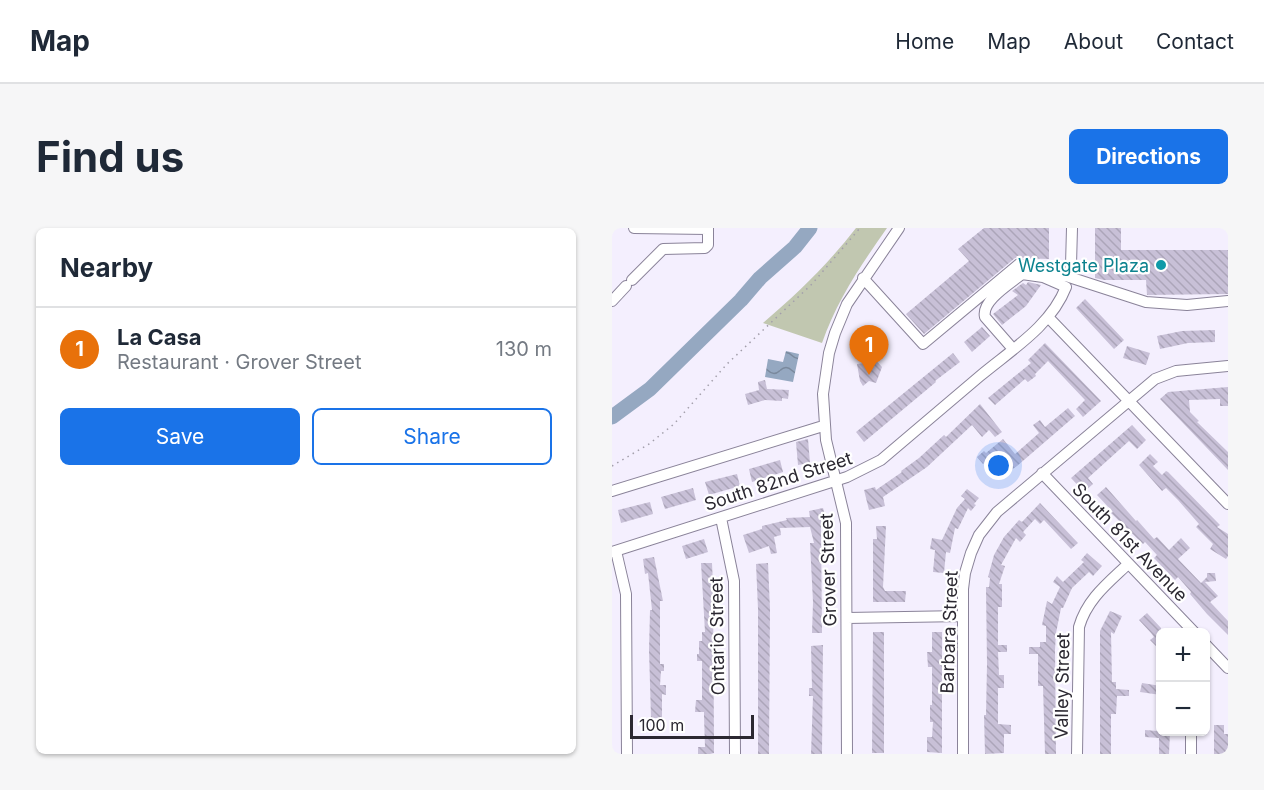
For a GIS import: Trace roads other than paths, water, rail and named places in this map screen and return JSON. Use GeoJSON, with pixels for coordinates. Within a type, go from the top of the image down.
{"type":"FeatureCollection","features":[{"type":"Feature","properties":{"kind":"street"},"geometry":{"type":"LineString","coordinates":[[612,302],[663,249],[705,248],[708,245],[708,229],[634,228]]}},
{"type":"Feature","properties":{"kind":"street","name":"Grover Street"},"geometry":{"type":"LineString","coordinates":[[847,754],[846,523],[824,426],[823,394],[829,353],[847,304],[899,228]]}},
{"type":"Feature","properties":{"kind":"street","name":"South 82nd Street"},"geometry":{"type":"LineString","coordinates":[[614,552],[836,481],[861,472],[881,460],[1013,348],[1055,309],[1067,282],[1071,265],[1072,228]]}},
{"type":"Feature","properties":{"kind":"street"},"geometry":{"type":"LineString","coordinates":[[863,279],[923,344],[1019,264],[1067,282]]}},
{"type":"Feature","properties":{"kind":"street"},"geometry":{"type":"LineString","coordinates":[[1013,348],[984,313],[986,304],[1022,274],[1067,282],[1146,302],[1188,305],[1228,301]]}},
{"type":"Feature","properties":{"kind":"street"},"geometry":{"type":"LineString","coordinates":[[1048,317],[1228,504]]}},
{"type":"Feature","properties":{"kind":"street","name":"Barbara Street"},"geometry":{"type":"LineString","coordinates":[[963,754],[965,573],[979,535],[997,512],[1163,374],[1228,366]]}},
{"type":"Feature","properties":{"kind":"street"},"geometry":{"type":"LineString","coordinates":[[612,491],[824,426]]}},
{"type":"Feature","properties":{"kind":"street","name":"South 81st Avenue"},"geometry":{"type":"LineString","coordinates":[[1042,473],[1189,628]]}},
{"type":"Feature","properties":{"kind":"street","name":"Ontario Street"},"geometry":{"type":"LineString","coordinates":[[721,518],[734,581],[735,754]]}},
{"type":"Feature","properties":{"kind":"street"},"geometry":{"type":"LineString","coordinates":[[614,552],[626,594],[627,754]]}},
{"type":"Feature","properties":{"kind":"street","name":"Valley Street"},"geometry":{"type":"LineString","coordinates":[[1077,754],[1079,627],[1082,616],[1094,597],[1128,564]]}},
{"type":"Feature","properties":{"kind":"street"},"geometry":{"type":"LineString","coordinates":[[847,618],[963,616]]}},
{"type":"Feature","properties":{"kind":"street"},"geometry":{"type":"LineString","coordinates":[[1210,650],[1228,668]]}},
{"type":"Feature","properties":{"kind":"street"},"geometry":{"type":"LineString","coordinates":[[1210,658],[1214,654]]}},
{"type":"Feature","properties":{"kind":"street"},"geometry":{"type":"LineString","coordinates":[[1191,736],[1191,754]]}},
{"type":"Feature","properties":{"kind":"water"},"geometry":{"type":"Polygon","coordinates":[[[786,351],[799,354],[793,382],[765,377],[768,359],[783,362],[786,351]]]}},
{"type":"Feature","properties":{"kind":"waterway"},"geometry":{"type":"LineString","coordinates":[[612,417],[650,389],[741,300],[760,278],[795,247],[810,228]]}},
{"type":"Feature","properties":{"kind":"place","name":"Westgate Plaza"},"geometry":{"type":"Point","coordinates":[1161,265]}},
{"type":"Feature","properties":{"kind":"place","name":"La Casa"},"geometry":{"type":"Point","coordinates":[869,375]}}]}
